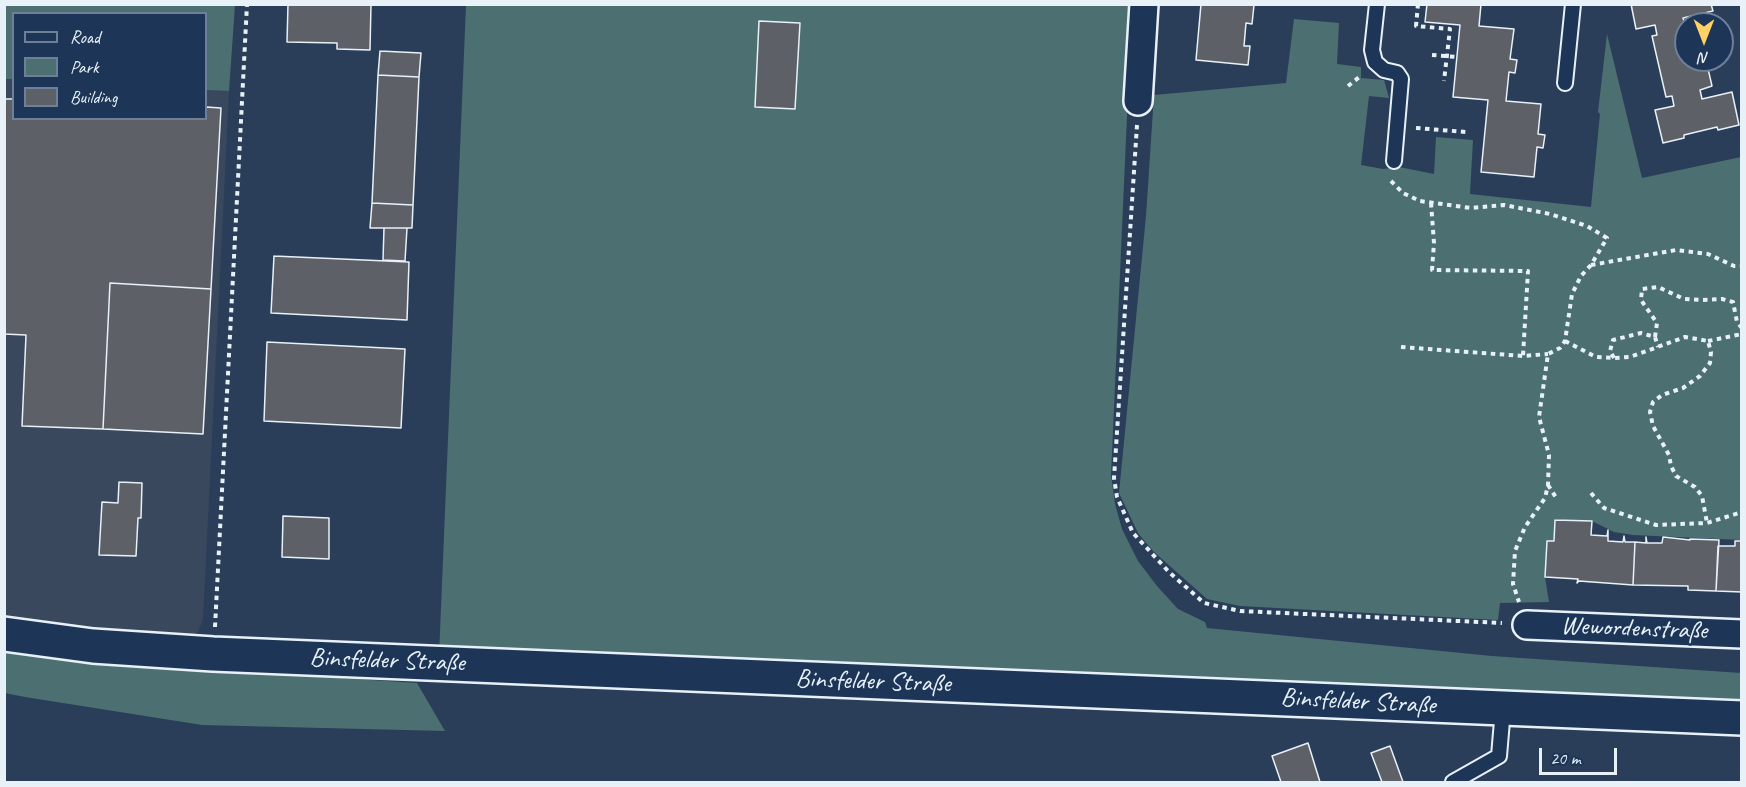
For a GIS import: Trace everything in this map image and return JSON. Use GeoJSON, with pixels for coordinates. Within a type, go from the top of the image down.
{"type":"FeatureCollection","features":[{"type":"Feature","properties":{"kind":"street"},"geometry":{"type":"LineString","coordinates":[[1138,101],[1144,4]]}},
{"type":"Feature","properties":{"kind":"street","name":"Wewordenstraße"},"geometry":{"type":"LineString","coordinates":[[1527,625],[1742,634]]}},
{"type":"Feature","properties":{"kind":"street","name":"Binsfelder Straße"},"geometry":{"type":"LineString","coordinates":[[4,634],[93,646],[213,654],[1742,718]]}},
{"type":"Feature","properties":{"kind":"lane"},"geometry":{"type":"LineString","coordinates":[[1377,4],[1372,50],[1376,62],[1384,70],[1397,73],[1401,79],[1394,161]]}},
{"type":"Feature","properties":{"kind":"lane"},"geometry":{"type":"LineString","coordinates":[[1565,83],[1573,4]]}},
{"type":"Feature","properties":{"kind":"lane"},"geometry":{"type":"LineString","coordinates":[[1453,783],[1499,756],[1503,709]]}},
{"type":"Feature","properties":{"kind":"path"},"geometry":{"type":"LineString","coordinates":[[213,654],[248,4]]}},
{"type":"Feature","properties":{"kind":"path"},"geometry":{"type":"LineString","coordinates":[[1418,4],[1416,26],[1450,29],[1444,81]]}},
{"type":"Feature","properties":{"kind":"path"},"geometry":{"type":"LineString","coordinates":[[1432,55],[1457,57]]}},
{"type":"Feature","properties":{"kind":"path"},"geometry":{"type":"LineString","coordinates":[[1138,101],[1114,478],[1117,497],[1133,532],[1169,572],[1204,603],[1240,611],[1527,625],[1513,584],[1515,551],[1525,527],[1545,498],[1548,485],[1548,455],[1539,417],[1548,354]]}},
{"type":"Feature","properties":{"kind":"path"},"geometry":{"type":"LineString","coordinates":[[1398,126],[1466,132]]}},
{"type":"Feature","properties":{"kind":"path"},"geometry":{"type":"LineString","coordinates":[[1394,161],[1389,167],[1390,180],[1403,193],[1420,201],[1471,208],[1504,205],[1550,214],[1587,226],[1608,238],[1581,276],[1572,294],[1565,341],[1560,348],[1548,354],[1523,356],[1401,347]]}},
{"type":"Feature","properties":{"kind":"path"},"geometry":{"type":"LineString","coordinates":[[1431,202],[1434,243],[1432,270],[1528,271],[1523,356]]}},
{"type":"Feature","properties":{"kind":"path"},"geometry":{"type":"LineString","coordinates":[[1591,265],[1676,250],[1707,254],[1734,266],[1742,267]]}},
{"type":"Feature","properties":{"kind":"path"},"geometry":{"type":"LineString","coordinates":[[1658,347],[1655,337],[1657,323],[1641,300],[1642,289],[1658,287],[1684,299],[1722,299],[1733,302],[1737,322],[1742,328]]}},
{"type":"Feature","properties":{"kind":"path"},"geometry":{"type":"LineString","coordinates":[[1614,358],[1610,351],[1613,340],[1641,333],[1655,337]]}},
{"type":"Feature","properties":{"kind":"path"},"geometry":{"type":"LineString","coordinates":[[1565,341],[1596,357],[1614,358],[1630,357],[1685,337],[1707,341],[1742,334]]}},
{"type":"Feature","properties":{"kind":"path"},"geometry":{"type":"LineString","coordinates":[[1707,341],[1711,352],[1710,363],[1700,376],[1683,388],[1662,395],[1653,402],[1650,412],[1653,426],[1669,455],[1676,476],[1695,487],[1702,496],[1707,523]]}},
{"type":"Feature","properties":{"kind":"path"},"geometry":{"type":"LineString","coordinates":[[1548,485],[1557,499]]}},
{"type":"Feature","properties":{"kind":"path"},"geometry":{"type":"LineString","coordinates":[[1591,493],[1604,508],[1656,525],[1707,523],[1742,512]]}},
{"type":"Feature","properties":{"kind":"shaded area"},"geometry":{"type":"Polygon","coordinates":[[[4,79],[12,79],[12,120],[207,120],[207,90],[229,91],[203,619],[198,632],[188,638],[5,618],[4,79]]]}},
{"type":"Feature","properties":{"kind":"green space"},"geometry":{"type":"Polygon","coordinates":[[[1132,4],[1111,475],[1115,504],[1122,529],[1138,561],[1157,586],[1178,609],[1205,622],[1207,628],[1492,656],[1741,673],[1742,699],[1666,700],[1504,690],[439,656],[466,5],[1132,4]]]}},
{"type":"Feature","properties":{"kind":"green space"},"geometry":{"type":"Polygon","coordinates":[[[4,5],[235,5],[229,91],[207,90],[207,12],[12,12],[12,79],[5,79],[4,5]]]}},
{"type":"Feature","properties":{"kind":"green space"},"geometry":{"type":"Polygon","coordinates":[[[1294,19],[1339,23],[1337,64],[1361,67],[1361,78],[1384,80],[1389,98],[1369,96],[1361,165],[1383,169],[1399,167],[1434,174],[1436,137],[1473,140],[1470,194],[1591,207],[1607,34],[1642,178],[1741,157],[1741,540],[1633,535],[1614,532],[1592,521],[1555,520],[1554,541],[1547,541],[1545,577],[1549,602],[1500,603],[1498,620],[1240,606],[1207,599],[1153,551],[1138,533],[1119,493],[1146,216],[1154,95],[1286,83],[1294,19]]]}},
{"type":"Feature","properties":{"kind":"green space"},"geometry":{"type":"Polygon","coordinates":[[[5,647],[109,663],[417,683],[445,731],[202,725],[25,697],[5,693],[5,647]]]}},
{"type":"Feature","properties":{"kind":"building"},"geometry":{"type":"Polygon","coordinates":[[[288,4],[371,4],[370,50],[337,49],[337,43],[287,42],[288,4]]]}},
{"type":"Feature","properties":{"kind":"building"},"geometry":{"type":"Polygon","coordinates":[[[1201,4],[1254,5],[1252,24],[1246,23],[1244,46],[1250,46],[1248,65],[1196,60],[1201,4]]]}},
{"type":"Feature","properties":{"kind":"building"},"geometry":{"type":"Polygon","coordinates":[[[1427,4],[1481,4],[1479,26],[1514,29],[1510,59],[1517,60],[1515,73],[1509,72],[1506,101],[1541,104],[1538,134],[1545,135],[1543,148],[1537,147],[1534,177],[1481,172],[1488,100],[1453,97],[1460,25],[1425,22],[1427,4]]]}},
{"type":"Feature","properties":{"kind":"building"},"geometry":{"type":"Polygon","coordinates":[[[1631,4],[1711,4],[1713,11],[1709,12],[1674,12],[1674,72],[1709,72],[1712,86],[1700,90],[1702,99],[1732,92],[1739,125],[1718,130],[1717,127],[1663,143],[1655,110],[1674,106],[1672,96],[1666,97],[1652,36],[1657,35],[1655,25],[1636,29],[1631,4]]]}},
{"type":"Feature","properties":{"kind":"building"},"geometry":{"type":"Polygon","coordinates":[[[759,21],[800,23],[795,109],[755,107],[759,21]]]}},
{"type":"Feature","properties":{"kind":"building"},"geometry":{"type":"Polygon","coordinates":[[[380,51],[421,53],[419,77],[378,75],[380,51]]]}},
{"type":"Feature","properties":{"kind":"building"},"geometry":{"type":"Polygon","coordinates":[[[378,75],[419,77],[413,205],[372,203],[378,75]]]}},
{"type":"Feature","properties":{"kind":"building"},"geometry":{"type":"Polygon","coordinates":[[[4,99],[12,99],[12,120],[207,120],[207,107],[221,108],[211,289],[110,283],[103,429],[22,426],[26,335],[4,334],[4,99]]]}},
{"type":"Feature","properties":{"kind":"building"},"geometry":{"type":"Polygon","coordinates":[[[372,203],[413,205],[412,228],[370,228],[372,203]]]}},
{"type":"Feature","properties":{"kind":"building"},"geometry":{"type":"Polygon","coordinates":[[[384,228],[407,228],[405,261],[383,260],[384,228]]]}},
{"type":"Feature","properties":{"kind":"building"},"geometry":{"type":"Polygon","coordinates":[[[274,256],[409,262],[407,320],[271,313],[274,256]]]}},
{"type":"Feature","properties":{"kind":"building"},"geometry":{"type":"Polygon","coordinates":[[[110,283],[211,289],[203,434],[103,429],[110,283]]]}},
{"type":"Feature","properties":{"kind":"building"},"geometry":{"type":"Polygon","coordinates":[[[267,342],[405,349],[401,428],[264,421],[267,342]]]}},
{"type":"Feature","properties":{"kind":"building"},"geometry":{"type":"Polygon","coordinates":[[[119,482],[142,483],[141,518],[138,518],[136,556],[99,555],[102,502],[118,503],[119,482]]]}},
{"type":"Feature","properties":{"kind":"building"},"geometry":{"type":"Polygon","coordinates":[[[283,516],[329,518],[329,559],[282,557],[283,516]]]}},
{"type":"Feature","properties":{"kind":"building"},"geometry":{"type":"Polygon","coordinates":[[[1555,520],[1592,521],[1591,535],[1607,536],[1608,530],[1608,541],[1623,542],[1624,536],[1625,542],[1635,542],[1633,585],[1579,581],[1577,583],[1578,579],[1545,577],[1547,541],[1554,541],[1555,520]]]}},
{"type":"Feature","properties":{"kind":"building"},"geometry":{"type":"Polygon","coordinates":[[[1646,537],[1647,543],[1662,543],[1663,537],[1719,540],[1716,591],[1688,590],[1688,586],[1633,585],[1635,542],[1646,543],[1646,537]]]}},
{"type":"Feature","properties":{"kind":"building"},"geometry":{"type":"Polygon","coordinates":[[[1735,541],[1742,541],[1742,592],[1716,591],[1718,546],[1735,546],[1735,541]]]}},
{"type":"Feature","properties":{"kind":"building"},"geometry":{"type":"Polygon","coordinates":[[[1308,743],[1320,782],[1281,782],[1272,756],[1308,743]]]}},
{"type":"Feature","properties":{"kind":"building"},"geometry":{"type":"Polygon","coordinates":[[[1390,746],[1403,782],[1382,782],[1371,753],[1390,746]]]}}]}
